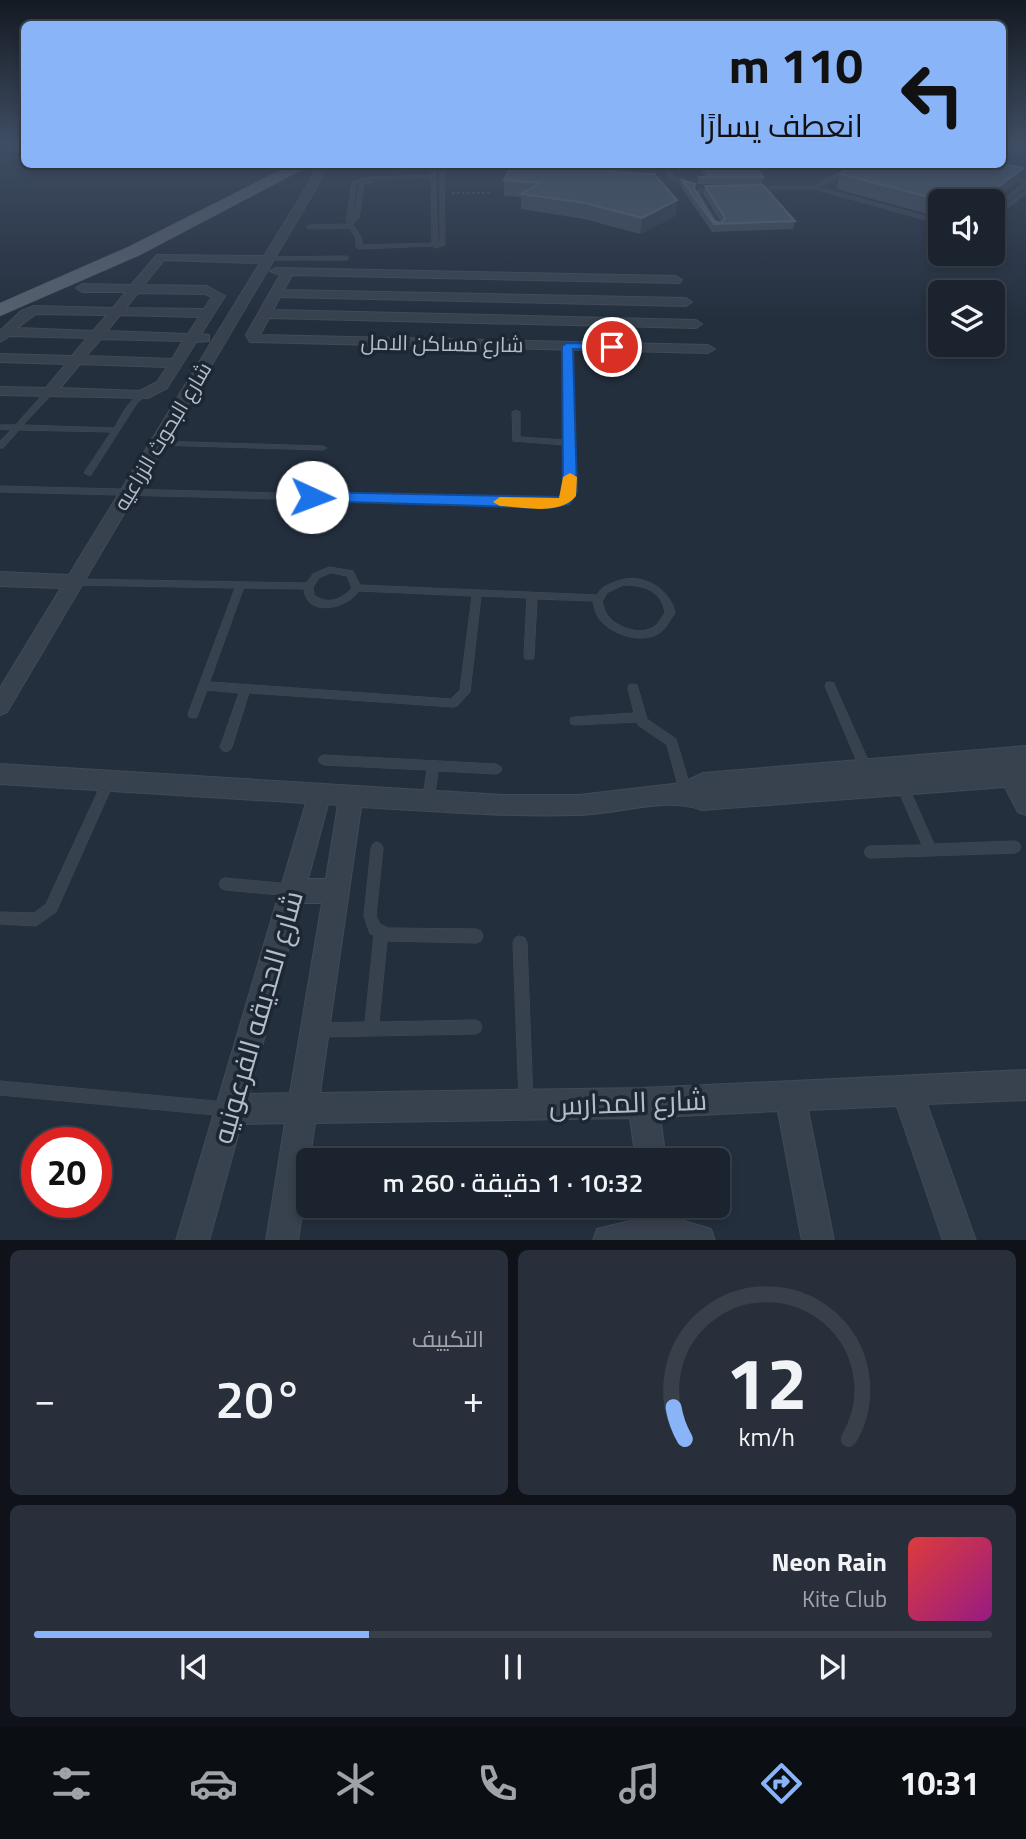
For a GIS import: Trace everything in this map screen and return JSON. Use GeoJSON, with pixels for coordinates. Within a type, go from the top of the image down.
{"type":"FeatureCollection","features":[{"type":"Feature","properties":{"kind":"main road"},"geometry":{"type":"LineString","coordinates":[[0,302],[215,203]]}},
{"type":"Feature","properties":{"kind":"main road"},"geometry":{"type":"LineString","coordinates":[[0,310],[134,251],[218,203]]}},
{"type":"Feature","properties":{"kind":"street","name":"شارع البحوث الزراعيه"},"geometry":{"type":"LineString","coordinates":[[0,706],[302,203]]}},
{"type":"Feature","properties":{"kind":"street"},"geometry":{"type":"LineString","coordinates":[[50,392],[158,259],[166,255],[265,263],[288,271],[676,280]]}},
{"type":"Feature","properties":{"kind":"street","name":"شارع مساكن الامل"},"geometry":{"type":"LineString","coordinates":[[288,271],[253,335],[255,338],[708,349]]}},
{"type":"Feature","properties":{"kind":"street"},"geometry":{"type":"LineString","coordinates":[[347,341],[371,273]]}},
{"type":"Feature","properties":{"kind":"street"},"geometry":{"type":"LineString","coordinates":[[446,343],[459,275]]}},
{"type":"Feature","properties":{"kind":"street"},"geometry":{"type":"LineString","coordinates":[[542,277],[542,345]]}},
{"type":"Feature","properties":{"kind":"street"},"geometry":{"type":"LineString","coordinates":[[626,279],[635,348]]}},
{"type":"Feature","properties":{"kind":"street"},"geometry":{"type":"LineString","coordinates":[[0,391],[143,396],[159,389],[219,299],[213,291],[82,288]]}},
{"type":"Feature","properties":{"kind":"street"},"geometry":{"type":"LineString","coordinates":[[276,293],[686,302]]}},
{"type":"Feature","properties":{"kind":"street"},"geometry":{"type":"LineString","coordinates":[[3,335],[25,314],[34,310],[209,313]]}},
{"type":"Feature","properties":{"kind":"street"},"geometry":{"type":"LineString","coordinates":[[264,314],[696,324]]}},
{"type":"Feature","properties":{"kind":"street"},"geometry":{"type":"LineString","coordinates":[[3,335],[220,338]]}},
{"type":"Feature","properties":{"kind":"street"},"geometry":{"type":"LineString","coordinates":[[0,358],[176,363]]}},
{"type":"Feature","properties":{"kind":"street"},"geometry":{"type":"LineString","coordinates":[[0,579],[75,582]]}},
{"type":"Feature","properties":{"kind":"street"},"geometry":{"type":"LineString","coordinates":[[0,774],[428,802],[579,804],[686,793],[703,783],[1026,756]]}},
{"type":"Feature","properties":{"kind":"street"},"geometry":{"type":"LineString","coordinates":[[686,793],[702,800],[1019,777],[1026,805]]}},
{"type":"Feature","properties":{"kind":"street","name":"شارع الحديقه الفرعونيه"},"geometry":{"type":"LineString","coordinates":[[192,1240],[320,793]]}},
{"type":"Feature","properties":{"kind":"street","name":"شارع الحديقه الفرعونيه"},"geometry":{"type":"LineString","coordinates":[[282,1240],[351,795]]}},
{"type":"Feature","properties":{"kind":"street"},"geometry":{"type":"LineString","coordinates":[[293,891],[335,891]]}},
{"type":"Feature","properties":{"kind":"street","name":"شارع المدارس"},"geometry":{"type":"LineString","coordinates":[[230,1109],[643,1103],[1025,1088]]}},
{"type":"Feature","properties":{"kind":"street"},"geometry":{"type":"LineString","coordinates":[[907,1091],[960,1240]]}},
{"type":"Feature","properties":{"kind":"street"},"geometry":{"type":"LineString","coordinates":[[790,1096],[818,1240]]}},
{"type":"Feature","properties":{"kind":"street"},"geometry":{"type":"LineString","coordinates":[[643,1103],[649,1148]]}},
{"type":"Feature","properties":{"kind":"street"},"geometry":{"type":"LineString","coordinates":[[616,1240],[677,1231]]}},
{"type":"Feature","properties":{"kind":"lane"},"geometry":{"type":"LineString","coordinates":[[309,227],[351,224],[356,218],[358,203]]}},
{"type":"Feature","properties":{"kind":"lane"},"geometry":{"type":"LineString","coordinates":[[434,203],[435,246]]}},
{"type":"Feature","properties":{"kind":"lane"},"geometry":{"type":"LineString","coordinates":[[351,224],[361,248],[435,246],[444,243],[443,203]]}},
{"type":"Feature","properties":{"kind":"lane"},"geometry":{"type":"LineString","coordinates":[[703,203],[718,226]]}},
{"type":"Feature","properties":{"kind":"lane"},"geometry":{"type":"LineString","coordinates":[[864,203],[928,219]]}},
{"type":"Feature","properties":{"kind":"lane"},"geometry":{"type":"LineString","coordinates":[[265,263],[346,258]]}},
{"type":"Feature","properties":{"kind":"lane"},"geometry":{"type":"LineString","coordinates":[[0,489],[557,503],[569,496],[567,346]]}},
{"type":"Feature","properties":{"kind":"lane"},"geometry":{"type":"LineString","coordinates":[[0,446],[50,392]]}},
{"type":"Feature","properties":{"kind":"lane"},"geometry":{"type":"LineString","coordinates":[[88,474],[134,402],[143,396]]}},
{"type":"Feature","properties":{"kind":"lane"},"geometry":{"type":"LineString","coordinates":[[516,412],[516,439],[569,443]]}},
{"type":"Feature","properties":{"kind":"lane"},"geometry":{"type":"LineString","coordinates":[[0,427],[116,430]]}},
{"type":"Feature","properties":{"kind":"lane"},"geometry":{"type":"LineString","coordinates":[[157,443],[323,448]]}},
{"type":"Feature","properties":{"kind":"lane"},"geometry":{"type":"LineString","coordinates":[[75,582],[308,586],[322,572],[337,569],[355,577],[357,588],[349,598],[326,605],[313,601],[308,586]]}},
{"type":"Feature","properties":{"kind":"lane"},"geometry":{"type":"LineString","coordinates":[[357,588],[599,598],[615,584],[641,583],[663,594],[670,613],[657,629],[631,634],[606,623],[598,610],[599,598]]}},
{"type":"Feature","properties":{"kind":"lane"},"geometry":{"type":"LineString","coordinates":[[193,714],[241,584]]}},
{"type":"Feature","properties":{"kind":"lane"},"geometry":{"type":"LineString","coordinates":[[203,686],[453,703],[465,692],[477,593]]}},
{"type":"Feature","properties":{"kind":"lane"},"geometry":{"type":"LineString","coordinates":[[529,656],[532,595]]}},
{"type":"Feature","properties":{"kind":"lane"},"geometry":{"type":"LineString","coordinates":[[830,686],[866,770]]}},
{"type":"Feature","properties":{"kind":"lane"},"geometry":{"type":"LineString","coordinates":[[633,688],[645,726],[665,734],[672,742],[686,793]]}},
{"type":"Feature","properties":{"kind":"lane"},"geometry":{"type":"LineString","coordinates":[[226,747],[245,689]]}},
{"type":"Feature","properties":{"kind":"lane"},"geometry":{"type":"LineString","coordinates":[[575,721],[640,717]]}},
{"type":"Feature","properties":{"kind":"lane"},"geometry":{"type":"LineString","coordinates":[[324,760],[496,769]]}},
{"type":"Feature","properties":{"kind":"lane"},"geometry":{"type":"LineString","coordinates":[[428,802],[433,766]]}},
{"type":"Feature","properties":{"kind":"lane"},"geometry":{"type":"LineString","coordinates":[[0,918],[36,919],[51,908],[108,782]]}},
{"type":"Feature","properties":{"kind":"lane"},"geometry":{"type":"LineString","coordinates":[[902,785],[930,850]]}},
{"type":"Feature","properties":{"kind":"lane"},"geometry":{"type":"LineString","coordinates":[[870,852],[1015,847]]}},
{"type":"Feature","properties":{"kind":"lane"},"geometry":{"type":"LineString","coordinates":[[377,848],[370,916],[375,929],[381,933],[476,936]]}},
{"type":"Feature","properties":{"kind":"lane"},"geometry":{"type":"LineString","coordinates":[[225,884],[293,891]]}},
{"type":"Feature","properties":{"kind":"lane"},"geometry":{"type":"LineString","coordinates":[[372,1029],[381,933]]}},
{"type":"Feature","properties":{"kind":"lane"},"geometry":{"type":"LineString","coordinates":[[520,943],[526,1105]]}},
{"type":"Feature","properties":{"kind":"lane"},"geometry":{"type":"LineString","coordinates":[[314,1031],[474,1027]]}},
{"type":"Feature","properties":{"kind":"lane"},"geometry":{"type":"LineString","coordinates":[[0,1088],[230,1109]]}},
{"type":"Feature","properties":{"kind":"building"},"geometry":{"type":"Polygon","coordinates":[[[584,203],[671,203],[642,218],[584,203]]]}},
{"type":"Feature","properties":{"kind":"building"},"geometry":{"type":"Polygon","coordinates":[[[699,203],[703,203],[714,221],[721,223],[725,218],[716,203],[779,203],[795,221],[714,224],[699,203]]]}},
{"type":"Feature","properties":{"kind":"slow traffic"},"geometry":{"type":"LineString","coordinates":[[500,502],[564,501],[569,496],[570,477]]}},
{"type":"Feature","properties":{"kind":"route"},"geometry":{"type":"LineString","coordinates":[[312,497],[548,503],[564,501],[570,491],[567,346],[612,347]]}}]}
